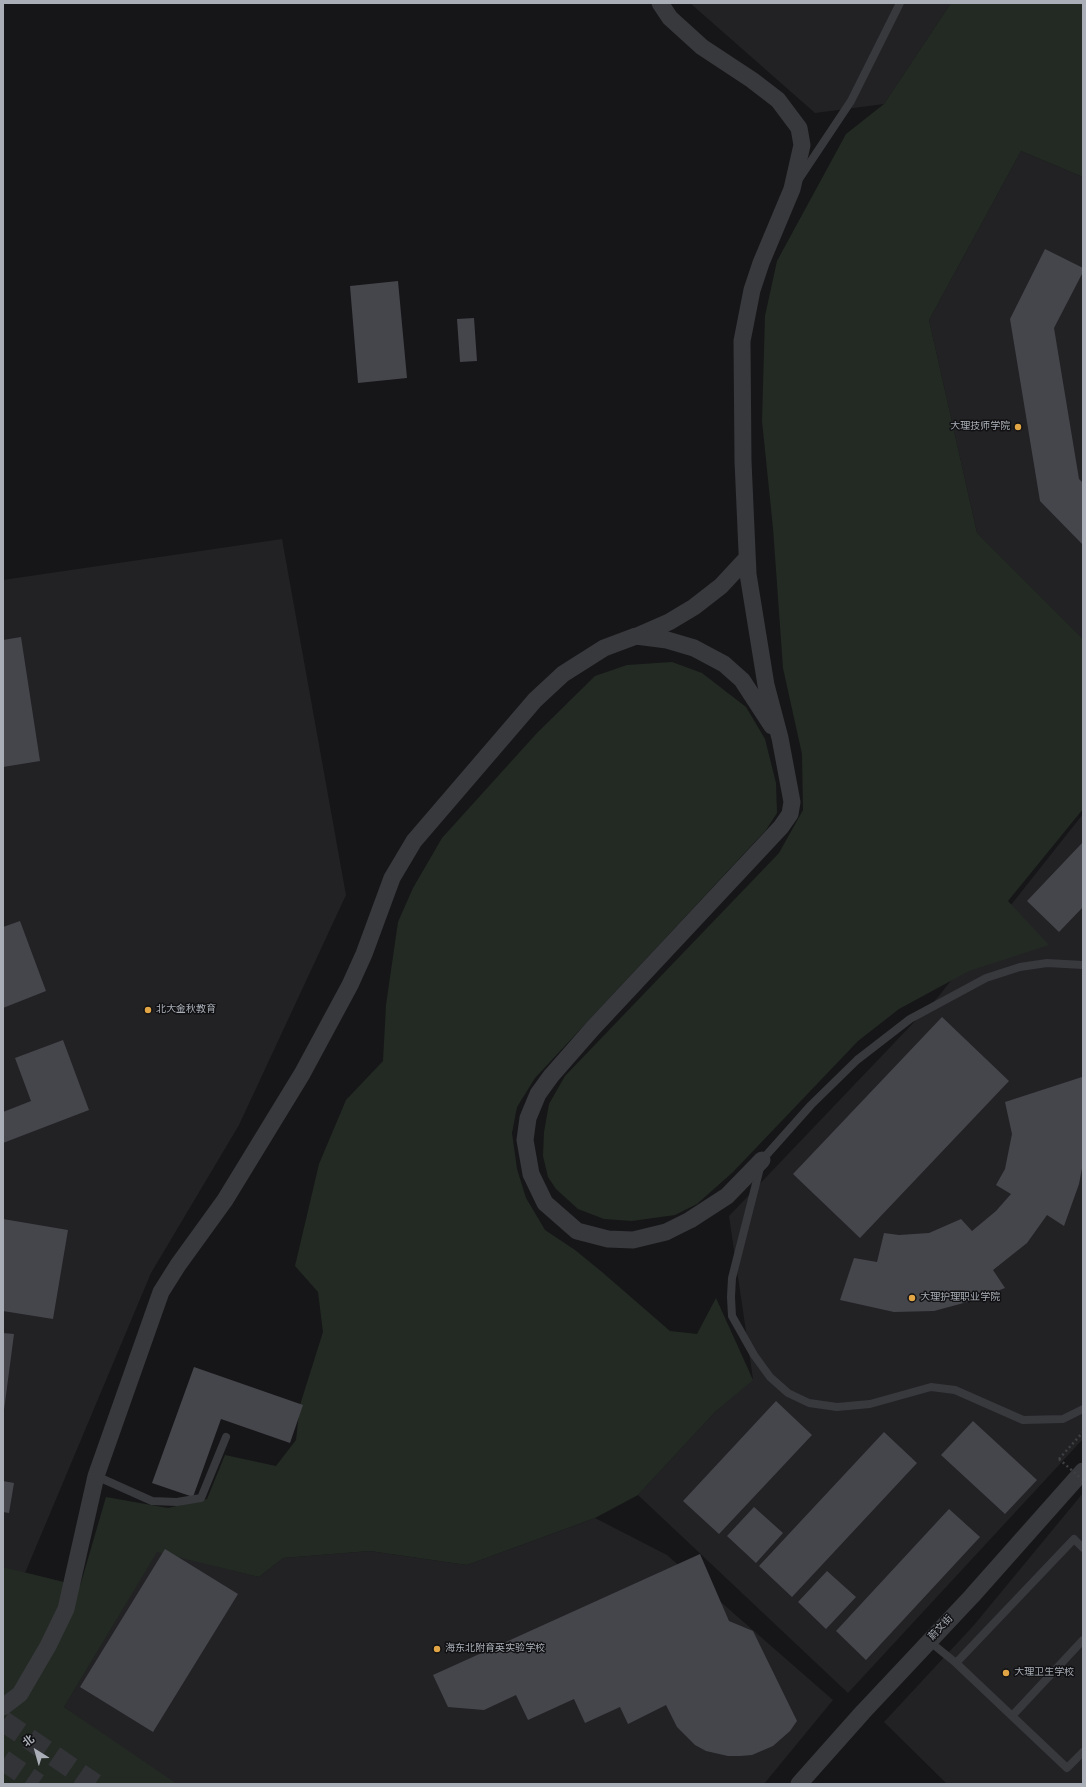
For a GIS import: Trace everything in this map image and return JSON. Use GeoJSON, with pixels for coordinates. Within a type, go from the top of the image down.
{"type":"FeatureCollection","features":[{"type":"Feature","properties":{"kind":"street"},"geometry":{"type":"LineString","coordinates":[[660,3],[670,18],[702,47],[752,80],[778,100],[799,128],[802,145],[792,189],[761,263],[752,290],[742,341],[743,461],[748,574],[765,678],[791,791],[790,814],[781,827],[593,1028],[551,1076],[538,1094],[528,1118],[525,1140],[531,1174],[545,1203],[577,1231],[608,1239],[633,1240],[666,1232],[690,1220],[727,1196],[762,1160]]}},
{"type":"Feature","properties":{"kind":"street"},"geometry":{"type":"LineString","coordinates":[[3,1707],[20,1694],[48,1646],[66,1609],[96,1476],[161,1292],[178,1265],[225,1200],[302,1074],[350,985],[364,954],[392,878],[414,841],[530,706],[563,674],[604,648],[669,622],[694,607],[721,586],[747,558]]}},
{"type":"Feature","properties":{"kind":"street"},"geometry":{"type":"LineString","coordinates":[[636,636],[667,640],[687,646],[724,664],[742,680],[780,738]]}},
{"type":"Feature","properties":{"kind":"street","name":"蔚文街"},"geometry":{"type":"LineString","coordinates":[[799,1784],[1083,1471]]}},
{"type":"Feature","properties":{"kind":"lane"},"geometry":{"type":"LineString","coordinates":[[792,189],[851,101],[900,3]]}},
{"type":"Feature","properties":{"kind":"lane"},"geometry":{"type":"LineString","coordinates":[[1083,965],[1047,963],[1020,967],[986,978],[910,1019],[856,1060],[811,1105],[762,1160],[732,1278],[731,1297],[732,1316],[754,1355],[770,1376],[788,1393],[809,1403],[837,1407],[870,1404],[931,1387],[955,1390],[1023,1420],[1063,1419],[1083,1409]]}},
{"type":"Feature","properties":{"kind":"lane"},"geometry":{"type":"LineString","coordinates":[[96,1476],[152,1501],[177,1502],[201,1498],[226,1437]]}},
{"type":"Feature","properties":{"kind":"lane"},"geometry":{"type":"LineString","coordinates":[[956,1663],[1074,1539],[1083,1548]]}},
{"type":"Feature","properties":{"kind":"lane"},"geometry":{"type":"LineString","coordinates":[[1012,1716],[1083,1640]]}},
{"type":"Feature","properties":{"kind":"lane"},"geometry":{"type":"LineString","coordinates":[[929,1641],[956,1663],[1067,1768],[1083,1752]]}},
{"type":"Feature","properties":{"kind":"path"},"geometry":{"type":"LineString","coordinates":[[1083,1432],[1059,1459],[1083,1480]]}},
{"type":"Feature","properties":{"kind":"shaded area"},"geometry":{"type":"Polygon","coordinates":[[[690,3],[951,3],[884,104],[815,113],[690,3]]]}},
{"type":"Feature","properties":{"kind":"shaded area"},"geometry":{"type":"Polygon","coordinates":[[[951,3],[1083,3],[1083,177],[1021,151],[929,320],[977,533],[1083,639],[1083,809],[1008,901],[1049,945],[969,971],[899,1009],[858,1041],[733,1172],[697,1204],[675,1215],[632,1221],[604,1219],[578,1209],[556,1189],[548,1177],[543,1156],[544,1132],[549,1104],[565,1076],[779,853],[803,810],[802,754],[783,668],[773,528],[762,421],[765,316],[777,261],[846,134],[884,104],[951,3]]]}},
{"type":"Feature","properties":{"kind":"shaded area","name":"大理技师学院"},"geometry":{"type":"Polygon","coordinates":[[[1021,151],[1083,177],[1083,639],[977,533],[929,320],[1021,151]]]}},
{"type":"Feature","properties":{"kind":"shaded area","name":"北大金秋教育"},"geometry":{"type":"Polygon","coordinates":[[[282,539],[346,895],[239,1125],[151,1273],[25,1573],[3,1567],[3,580],[282,539]]]}},
{"type":"Feature","properties":{"kind":"shaded area"},"geometry":{"type":"Polygon","coordinates":[[[672,662],[702,673],[746,707],[765,739],[776,783],[777,813],[766,830],[535,1078],[517,1107],[512,1133],[517,1169],[526,1198],[545,1230],[575,1250],[670,1331],[697,1334],[716,1298],[753,1380],[715,1412],[638,1495],[595,1518],[467,1565],[370,1551],[283,1558],[259,1577],[157,1552],[64,1707],[177,1784],[3,1784],[3,1567],[80,1586],[106,1497],[168,1508],[207,1499],[225,1455],[276,1466],[296,1440],[300,1405],[323,1332],[318,1292],[295,1266],[319,1164],[346,1100],[383,1061],[386,1005],[398,922],[413,888],[442,838],[537,733],[595,676],[627,665],[672,662]]]}},
{"type":"Feature","properties":{"kind":"shaded area","name":"大理护理职业学院"},"geometry":{"type":"Polygon","coordinates":[[[1083,814],[1083,1439],[848,1693],[638,1495],[715,1412],[753,1379],[729,1216],[938,997],[1083,814]]]}},
{"type":"Feature","properties":{"kind":"shaded area","name":"大理卫生学校"},"geometry":{"type":"Polygon","coordinates":[[[1083,1493],[1083,1784],[947,1784],[884,1722],[974,1625],[1083,1493]]]}},
{"type":"Feature","properties":{"kind":"shaded area","name":"海东北附育英实验学校"},"geometry":{"type":"Polygon","coordinates":[[[595,1518],[667,1555],[833,1700],[764,1784],[173,1784],[64,1707],[157,1551],[259,1577],[283,1558],[370,1551],[467,1565],[595,1518]]]}},
{"type":"Feature","properties":{"kind":"building"},"geometry":{"type":"Polygon","coordinates":[[[1045,249],[1083,268],[1083,272],[1054,328],[1079,479],[1083,483],[1083,545],[1040,501],[1010,319],[1045,249]]]}},
{"type":"Feature","properties":{"kind":"building"},"geometry":{"type":"Polygon","coordinates":[[[398,281],[407,378],[358,383],[350,286],[398,281]]]}},
{"type":"Feature","properties":{"kind":"building"},"geometry":{"type":"Polygon","coordinates":[[[474,318],[477,361],[460,362],[457,319],[474,318]]]}},
{"type":"Feature","properties":{"kind":"building"},"geometry":{"type":"Polygon","coordinates":[[[21,637],[40,761],[3,767],[3,640],[21,637]]]}},
{"type":"Feature","properties":{"kind":"building"},"geometry":{"type":"Polygon","coordinates":[[[1083,842],[1083,907],[1059,932],[1027,901],[1083,842]]]}},
{"type":"Feature","properties":{"kind":"building"},"geometry":{"type":"Polygon","coordinates":[[[20,921],[46,991],[3,1008],[3,927],[20,921]]]}},
{"type":"Feature","properties":{"kind":"building"},"geometry":{"type":"Polygon","coordinates":[[[942,1017],[1009,1081],[860,1238],[793,1174],[942,1017]]]}},
{"type":"Feature","properties":{"kind":"building"},"geometry":{"type":"Polygon","coordinates":[[[63,1040],[89,1110],[3,1143],[3,1112],[31,1101],[15,1058],[63,1040]]]}},
{"type":"Feature","properties":{"kind":"building"},"geometry":{"type":"Polygon","coordinates":[[[1082,1077],[1083,1163],[1079,1184],[1064,1226],[1047,1215],[1027,1243],[993,1270],[1005,1288],[971,1301],[934,1311],[894,1312],[840,1300],[854,1258],[877,1262],[884,1233],[899,1235],[929,1233],[961,1219],[972,1231],[996,1211],[1011,1194],[996,1185],[1005,1169],[1012,1134],[1005,1102],[1082,1077]]]}},
{"type":"Feature","properties":{"kind":"building"},"geometry":{"type":"Polygon","coordinates":[[[3,1219],[68,1230],[53,1319],[3,1311],[3,1219]]]}},
{"type":"Feature","properties":{"kind":"building"},"geometry":{"type":"Polygon","coordinates":[[[3,1333],[14,1334],[4,1410],[3,1410],[3,1333]]]}},
{"type":"Feature","properties":{"kind":"building"},"geometry":{"type":"Polygon","coordinates":[[[194,1367],[303,1405],[290,1443],[221,1419],[193,1497],[152,1483],[194,1367]]]}},
{"type":"Feature","properties":{"kind":"building"},"geometry":{"type":"Polygon","coordinates":[[[776,1401],[812,1435],[719,1534],[683,1501],[776,1401]]]}},
{"type":"Feature","properties":{"kind":"building"},"geometry":{"type":"Polygon","coordinates":[[[973,1421],[1037,1480],[1005,1514],[941,1455],[973,1421]]]}},
{"type":"Feature","properties":{"kind":"building"},"geometry":{"type":"Polygon","coordinates":[[[884,1432],[917,1463],[792,1597],[759,1566],[884,1432]]]}},
{"type":"Feature","properties":{"kind":"building"},"geometry":{"type":"Polygon","coordinates":[[[3,1481],[14,1483],[9,1513],[3,1512],[3,1481]]]}},
{"type":"Feature","properties":{"kind":"building"},"geometry":{"type":"Polygon","coordinates":[[[754,1507],[783,1533],[756,1563],[727,1536],[754,1507]]]}},
{"type":"Feature","properties":{"kind":"building"},"geometry":{"type":"Polygon","coordinates":[[[949,1509],[980,1537],[866,1660],[836,1631],[949,1509]]]}},
{"type":"Feature","properties":{"kind":"building"},"geometry":{"type":"Polygon","coordinates":[[[165,1549],[238,1594],[153,1732],[80,1687],[165,1549]]]}},
{"type":"Feature","properties":{"kind":"building"},"geometry":{"type":"Polygon","coordinates":[[[700,1554],[729,1621],[753,1631],[797,1721],[790,1731],[773,1746],[752,1755],[740,1756],[728,1756],[706,1751],[695,1745],[677,1727],[666,1705],[628,1724],[620,1707],[585,1723],[574,1699],[528,1720],[516,1695],[484,1710],[448,1707],[433,1675],[700,1554]]]}},
{"type":"Feature","properties":{"kind":"building"},"geometry":{"type":"Polygon","coordinates":[[[827,1571],[856,1597],[826,1629],[798,1602],[827,1571]]]}},
{"type":"Feature","properties":{"kind":"tunnel"},"geometry":{"type":"LineString","coordinates":[[3,1721],[95,1784]]}},
{"type":"Feature","properties":{"kind":"tunnel"},"geometry":{"type":"LineString","coordinates":[[3,1760],[38,1784]]}},
{"type":"Feature","properties":{"kind":"place","name":"大理技师学院"},"geometry":{"type":"Point","coordinates":[1018,427]}},
{"type":"Feature","properties":{"kind":"place","name":"北大金秋教育"},"geometry":{"type":"Point","coordinates":[148,1010]}},
{"type":"Feature","properties":{"kind":"place","name":"大理护理职业学院"},"geometry":{"type":"Point","coordinates":[912,1298]}},
{"type":"Feature","properties":{"kind":"place","name":"海东北附育英实验学校"},"geometry":{"type":"Point","coordinates":[437,1649]}},
{"type":"Feature","properties":{"kind":"place","name":"大理卫生学校"},"geometry":{"type":"Point","coordinates":[1006,1673]}}]}
